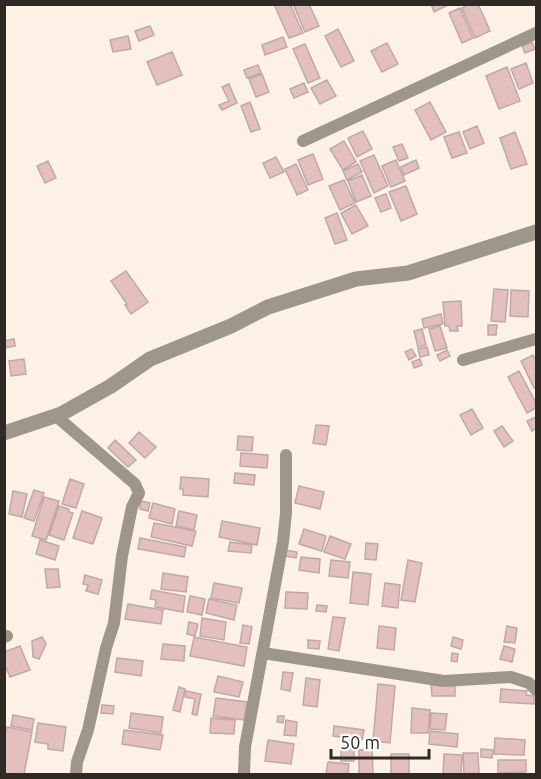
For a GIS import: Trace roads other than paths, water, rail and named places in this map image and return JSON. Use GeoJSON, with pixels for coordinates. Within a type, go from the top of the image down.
{"type":"FeatureCollection","features":[{"type":"Feature","properties":{"kind":"street"},"geometry":{"type":"LineString","coordinates":[[303,141],[537,33]]}},
{"type":"Feature","properties":{"kind":"street"},"geometry":{"type":"LineString","coordinates":[[4,433],[56,416],[111,386],[150,359],[231,326],[268,307],[356,279],[408,273],[537,232]]}},
{"type":"Feature","properties":{"kind":"street"},"geometry":{"type":"LineString","coordinates":[[463,360],[537,339]]}},
{"type":"Feature","properties":{"kind":"street"},"geometry":{"type":"LineString","coordinates":[[56,416],[135,484],[139,493],[132,507],[122,556],[114,623],[94,695],[88,730],[77,762],[76,774]]}},
{"type":"Feature","properties":{"kind":"street"},"geometry":{"type":"LineString","coordinates":[[244,774],[244,747],[283,542],[286,513],[286,455]]}},
{"type":"Feature","properties":{"kind":"street"},"geometry":{"type":"LineString","coordinates":[[263,653],[444,681],[511,677],[530,683],[537,690]]}}]}
